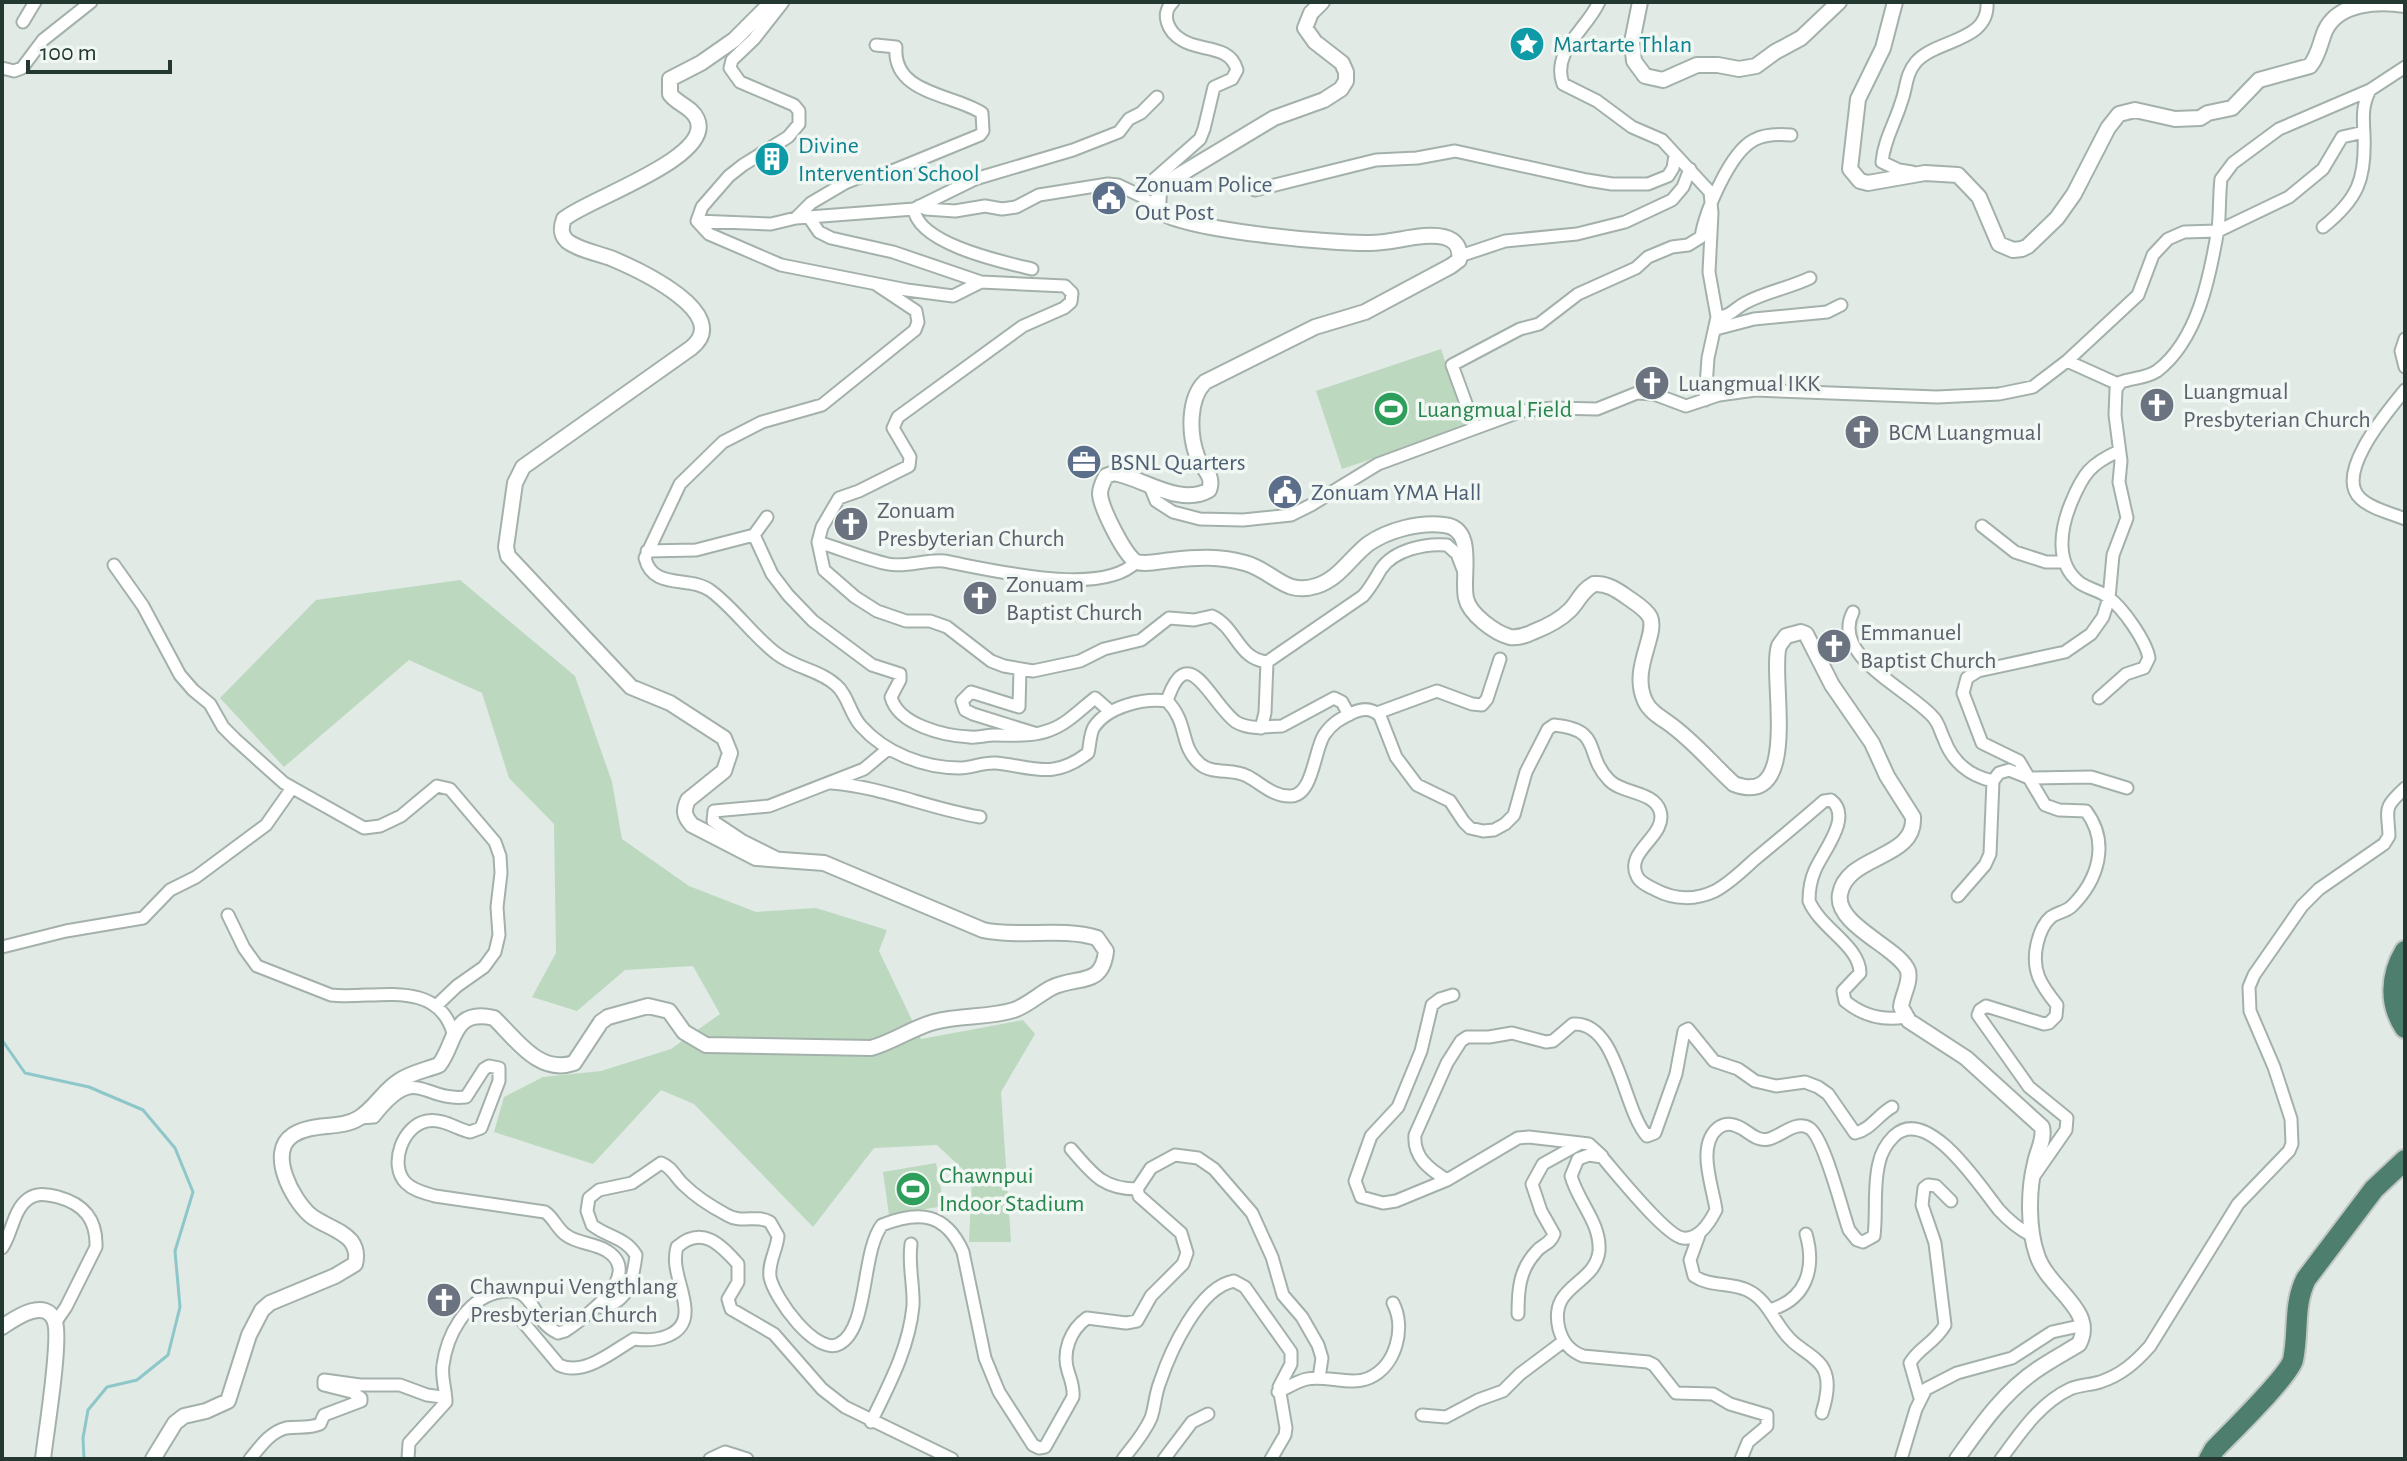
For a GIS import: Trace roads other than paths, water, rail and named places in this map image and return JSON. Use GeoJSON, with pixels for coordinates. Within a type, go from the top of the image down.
{"type":"FeatureCollection","features":[{"type":"Feature","properties":{"kind":"highway"},"geometry":{"type":"LineString","coordinates":[[2405,951],[2395,976],[2392,999],[2405,1028]]}},
{"type":"Feature","properties":{"kind":"highway"},"geometry":{"type":"LineString","coordinates":[[2209,1459],[2289,1369],[2294,1351],[2300,1291],[2306,1279],[2374,1189],[2405,1160]]}},
{"type":"Feature","properties":{"kind":"street"},"geometry":{"type":"LineString","coordinates":[[23,22],[35,2]]}},
{"type":"Feature","properties":{"kind":"street"},"geometry":{"type":"LineString","coordinates":[[2,68],[14,71],[22,68],[43,40],[91,2]]}},
{"type":"Feature","properties":{"kind":"street"},"geometry":{"type":"LineString","coordinates":[[153,1459],[175,1423],[184,1416],[218,1406],[231,1396],[249,1335],[262,1310],[270,1303],[335,1276],[355,1264],[357,1256],[350,1239],[311,1216],[292,1192],[281,1150],[294,1134],[359,1118],[398,1081],[439,1065],[453,1033],[468,1020],[494,1018],[526,1052],[537,1059],[569,1065],[580,1057],[601,1022],[608,1017],[648,1006],[669,1011],[684,1032],[706,1045],[871,1048],[937,1021],[1016,1009],[1051,989],[1094,977],[1105,963],[1106,951],[1097,938],[1061,933],[983,930],[824,863],[750,856],[692,825],[684,813],[688,800],[724,771],[730,753],[724,738],[670,703],[624,681],[514,564],[506,547],[515,483],[523,467],[691,348],[703,333],[702,319],[677,294],[621,262],[578,247],[565,239],[561,232],[564,219],[583,206],[633,185],[689,146],[699,130],[699,122],[670,94],[670,79],[701,63],[734,40],[772,2]]}},
{"type":"Feature","properties":{"kind":"street"},"geometry":{"type":"LineString","coordinates":[[697,221],[702,207],[729,176],[788,137],[799,124],[799,111],[794,105],[740,82],[730,68],[732,60],[754,39],[783,2]]}},
{"type":"Feature","properties":{"kind":"street"},"geometry":{"type":"LineString","coordinates":[[1173,2],[1168,7],[1166,20],[1175,35],[1189,44],[1213,48],[1227,56],[1236,65],[1236,74],[1214,87],[1200,139],[1141,191],[1164,215],[1333,243],[1404,241],[1422,235],[1435,235],[1456,243],[1460,256]]}},
{"type":"Feature","properties":{"kind":"street"},"geometry":{"type":"LineString","coordinates":[[1149,200],[1176,177],[1274,118],[1324,100],[1341,89],[1346,81],[1342,63],[1315,42],[1305,28],[1311,13],[1322,2]]}},
{"type":"Feature","properties":{"kind":"street"},"geometry":{"type":"LineString","coordinates":[[1599,2],[1591,19],[1564,52],[1559,64],[1563,84],[1597,101],[1632,127],[1662,140],[1704,183],[1712,202],[1709,272],[1717,323],[1708,358],[1705,400]]}},
{"type":"Feature","properties":{"kind":"street"},"geometry":{"type":"LineString","coordinates":[[1640,2],[1632,42],[1634,61],[1645,76],[1663,80],[1697,65],[1739,69],[1756,66],[1801,38],[1839,2]]}},
{"type":"Feature","properties":{"kind":"street"},"geometry":{"type":"LineString","coordinates":[[1895,2],[1883,48],[1858,99],[1850,169],[1860,181],[1868,183],[1925,173]]}},
{"type":"Feature","properties":{"kind":"street"},"geometry":{"type":"LineString","coordinates":[[1987,2],[1984,17],[1972,33],[1925,53],[1907,77],[1903,99],[1884,146],[1882,162],[1899,170],[1958,175],[1979,197],[1999,244],[2013,250],[2022,249],[2057,218],[2119,114],[2135,110],[2193,120],[2232,108],[2259,80],[2310,66],[2327,26],[2338,16],[2372,3],[2405,5]]}},
{"type":"Feature","properties":{"kind":"street"},"geometry":{"type":"LineString","coordinates":[[802,217],[811,203],[837,187],[860,177],[892,171],[980,135],[983,131],[982,113],[917,86],[901,72],[895,59],[896,47],[876,45]]}},
{"type":"Feature","properties":{"kind":"street"},"geometry":{"type":"LineString","coordinates":[[2067,361],[2118,384],[2157,371],[2180,346],[2199,312],[2218,231],[2221,179],[2233,163],[2279,129],[2370,90],[2405,67]]}},
{"type":"Feature","properties":{"kind":"street"},"geometry":{"type":"LineString","coordinates":[[2323,227],[2349,205],[2357,189],[2362,172],[2363,113],[2370,90]]}},
{"type":"Feature","properties":{"kind":"street"},"geometry":{"type":"LineString","coordinates":[[916,208],[975,179],[1073,150],[1119,132],[1129,119],[1141,113],[1157,97]]}},
{"type":"Feature","properties":{"kind":"street"},"geometry":{"type":"LineString","coordinates":[[1150,486],[1156,501],[1163,507],[1200,519],[1243,520],[1291,515],[1378,464],[1522,411],[1597,409],[1637,393],[1654,394],[1686,406],[1719,395],[1755,390],[1937,397],[2010,393],[2033,387],[2067,361],[2138,295],[2153,255],[2168,239],[2184,232],[2218,231],[2289,197],[2323,169],[2342,137],[2364,132]]}},
{"type":"Feature","properties":{"kind":"street"},"geometry":{"type":"LineString","coordinates":[[1475,428],[1452,365],[1520,329],[1539,324],[1578,294],[1636,268],[1648,257],[1672,247],[1688,245],[1701,237],[1712,202],[1729,169],[1749,143],[1763,136],[1791,135]]}},
{"type":"Feature","properties":{"kind":"street"},"geometry":{"type":"LineString","coordinates":[[1255,190],[1376,160],[1417,158],[1455,151],[1587,180],[1648,184],[1668,176],[1675,155]]}},
{"type":"Feature","properties":{"kind":"street"},"geometry":{"type":"LineString","coordinates":[[1136,562],[1124,549],[1102,502],[1102,484],[1106,476],[1114,473],[1150,486],[1197,494],[1209,490],[1212,483],[1196,454],[1192,432],[1195,398],[1205,382],[1315,327],[1365,312],[1451,266],[1460,256],[1505,241],[1577,234],[1625,222],[1672,200],[1683,187],[1690,169]]}},
{"type":"Feature","properties":{"kind":"street"},"geometry":{"type":"LineString","coordinates":[[697,221],[771,224],[802,217],[916,208],[955,211],[985,206],[1002,209],[1016,207],[1039,195],[1108,184],[1118,185],[1149,200]]}},
{"type":"Feature","properties":{"kind":"street"},"geometry":{"type":"LineString","coordinates":[[916,208],[918,222],[955,247],[1032,269]]}},
{"type":"Feature","properties":{"kind":"street"},"geometry":{"type":"LineString","coordinates":[[802,217],[831,238],[893,252],[981,282],[1070,288],[1071,302],[1057,312],[1023,326],[898,417],[894,422],[894,433],[910,457],[909,466],[839,498],[822,527],[818,542],[824,570],[877,611],[906,621],[930,621],[947,627],[991,661],[1033,671],[1085,659],[1104,649],[1135,643],[1169,618],[1194,620],[1212,616],[1224,624],[1248,657],[1267,662],[1363,596],[1395,555],[1447,545],[1457,554],[1464,573]]}},
{"type":"Feature","properties":{"kind":"street"},"geometry":{"type":"LineString","coordinates":[[697,221],[709,234],[781,265],[877,285],[953,296],[981,282]]}},
{"type":"Feature","properties":{"kind":"street"},"geometry":{"type":"LineString","coordinates":[[1717,323],[1744,303],[1810,278]]}},
{"type":"Feature","properties":{"kind":"street"},"geometry":{"type":"LineString","coordinates":[[877,285],[916,311],[918,322],[915,330],[822,405],[762,422],[723,442],[680,484],[647,551],[647,566],[661,579],[694,583],[712,591],[777,654],[830,680],[840,688],[858,724],[888,749],[931,764],[958,768],[986,762],[1023,769],[1050,769],[1078,760],[1088,753],[1094,727],[1111,712],[1140,702],[1167,701],[1177,711],[1187,748],[1199,763],[1219,772],[1245,775],[1270,792],[1291,796],[1307,785],[1322,737],[1340,718],[1358,710],[1377,713],[1437,691],[1482,705],[1487,699],[1500,659]]}},
{"type":"Feature","properties":{"kind":"street"},"geometry":{"type":"LineString","coordinates":[[1717,323],[1827,312],[1841,305]]}},
{"type":"Feature","properties":{"kind":"street"},"geometry":{"type":"LineString","coordinates":[[2405,339],[2401,351],[2405,367]]}},
{"type":"Feature","properties":{"kind":"street"},"geometry":{"type":"LineString","coordinates":[[2032,1180],[2066,1130],[2067,1118],[2029,1087],[1978,1015],[1986,1006],[2044,1024],[2056,1016],[2057,1005],[2041,986],[2035,970],[2039,937],[2052,917],[2075,903],[2097,869],[2100,854],[2086,811],[2051,809],[2040,798],[2014,757],[1982,743],[1965,702],[1964,686],[1967,678],[1978,671],[2074,648],[2098,625],[2109,598],[2113,555],[2127,518],[2119,482],[2115,415],[2118,384]]}},
{"type":"Feature","properties":{"kind":"street"},"geometry":{"type":"LineString","coordinates":[[2405,390],[2360,452],[2353,481],[2354,490],[2361,499],[2405,519]]}},
{"type":"Feature","properties":{"kind":"street"},"geometry":{"type":"LineString","coordinates":[[2099,698],[2126,674],[2144,668],[2149,658],[2147,646],[2109,598],[2080,583],[2063,562],[2062,553],[2068,510],[2082,478],[2089,468],[2119,451]]}},
{"type":"Feature","properties":{"kind":"street"},"geometry":{"type":"LineString","coordinates":[[647,551],[696,550],[754,535],[767,517]]}},
{"type":"Feature","properties":{"kind":"street"},"geometry":{"type":"LineString","coordinates":[[818,542],[890,564],[941,561],[1037,578],[1084,579],[1120,573],[1136,562],[1212,557],[1268,571],[1291,588],[1325,582],[1342,571],[1368,545],[1387,534],[1406,528],[1445,524],[1458,530],[1465,542],[1464,573],[1468,605],[1498,632],[1510,637],[1522,637],[1561,618],[1572,609],[1580,594],[1594,584],[1609,586],[1649,615],[1652,630],[1641,662],[1645,701],[1650,709],[1694,743],[1734,784],[1741,787],[1765,781],[1775,764],[1779,647],[1786,636],[1801,632],[1806,634],[1832,685],[1872,743],[1914,824],[1909,838],[1852,874],[1840,894],[1842,908],[1847,916],[1906,967],[1908,979],[1901,1007],[1905,1017],[1966,1058],[2042,1127],[2043,1138],[2032,1180],[2032,1236],[2044,1272],[2082,1315],[2084,1325],[2079,1344],[2039,1368],[2000,1402],[1987,1415],[1957,1459]]}},
{"type":"Feature","properties":{"kind":"street"},"geometry":{"type":"LineString","coordinates":[[1982,526],[2015,552],[2046,562],[2063,562]]}},
{"type":"Feature","properties":{"kind":"street"},"geometry":{"type":"LineString","coordinates":[[754,535],[772,574],[813,621],[872,665],[900,674],[891,697],[898,711],[925,727],[972,738],[1036,734],[1050,731],[1066,722],[1095,698],[1111,712]]}},
{"type":"Feature","properties":{"kind":"street"},"geometry":{"type":"LineString","coordinates":[[114,565],[143,606],[180,675],[210,704],[223,727],[292,788],[347,820],[364,828],[372,828],[401,816],[428,791],[444,785],[495,842],[501,873],[497,907],[499,935],[495,952],[484,967],[436,1006]]}},
{"type":"Feature","properties":{"kind":"street"},"geometry":{"type":"LineString","coordinates":[[1853,612],[1848,621],[1852,644],[1863,660],[1933,716],[1951,754],[1963,767],[1993,781]]}},
{"type":"Feature","properties":{"kind":"street"},"geometry":{"type":"LineString","coordinates":[[1262,727],[1267,662]]}},
{"type":"Feature","properties":{"kind":"street"},"geometry":{"type":"LineString","coordinates":[[1020,669],[1019,707],[971,692],[962,701],[965,710],[973,714],[1036,734]]}},
{"type":"Feature","properties":{"kind":"street"},"geometry":{"type":"LineString","coordinates":[[1167,701],[1173,681],[1192,672],[1235,721],[1248,727],[1282,726],[1334,698],[1342,702],[1349,715]]}},
{"type":"Feature","properties":{"kind":"street"},"geometry":{"type":"LineString","coordinates":[[1377,713],[1396,757],[1417,785],[1443,796],[1470,828],[1483,831],[1494,830],[1514,815],[1526,772],[1548,729],[1554,725],[1581,730],[1609,780],[1657,804],[1661,823],[1636,861],[1635,874],[1639,880],[1666,895],[1689,898],[1715,891],[1824,801],[1831,800],[1837,804],[1840,813],[1838,823],[1815,870],[1809,901],[1827,928],[1857,957],[1860,973],[1843,991],[1845,1001],[1870,1015],[1895,1019],[1905,1017]]}},
{"type":"Feature","properties":{"kind":"street"},"geometry":{"type":"LineString","coordinates":[[778,859],[713,821],[714,811],[769,806],[864,769],[888,749]]}},
{"type":"Feature","properties":{"kind":"street"},"geometry":{"type":"LineString","coordinates":[[1958,896],[1985,865],[1990,854],[1993,781],[1999,773],[2009,770],[2029,778],[2085,776],[2127,788]]}},
{"type":"Feature","properties":{"kind":"street"},"geometry":{"type":"LineString","coordinates":[[827,782],[863,786],[936,808],[980,817]]}},
{"type":"Feature","properties":{"kind":"street"},"geometry":{"type":"LineString","coordinates":[[2,947],[66,931],[143,918],[170,890],[196,877],[266,825],[292,788]]}},
{"type":"Feature","properties":{"kind":"street"},"geometry":{"type":"LineString","coordinates":[[2001,1459],[2026,1425],[2047,1404],[2070,1389],[2102,1381],[2136,1362],[2155,1338],[2238,1204],[2289,1151],[2293,1133],[2291,1119],[2274,1067],[2250,1011],[2249,987],[2263,960],[2302,906],[2319,889],[2384,844],[2389,836],[2385,810],[2389,802],[2405,788]]}},
{"type":"Feature","properties":{"kind":"street"},"geometry":{"type":"LineString","coordinates":[[228,915],[252,962],[267,971],[331,995],[392,994],[414,998],[442,1010],[453,1033]]}},
{"type":"Feature","properties":{"kind":"street"},"geometry":{"type":"LineString","coordinates":[[1453,995],[1432,1005],[1421,1051],[1401,1100],[1392,1117],[1371,1136],[1355,1181],[1361,1197],[1383,1203],[1396,1201],[1447,1180],[1518,1138],[1529,1137],[1596,1148],[1641,1202],[1674,1234],[1683,1239],[1702,1231]]}},
{"type":"Feature","properties":{"kind":"street"},"geometry":{"type":"LineString","coordinates":[[1447,1180],[1425,1165],[1414,1144],[1415,1135],[1447,1063],[1467,1037],[1512,1033],[1546,1042],[1553,1041],[1573,1024],[1592,1027],[1617,1068],[1637,1120],[1647,1136],[1655,1133],[1676,1074],[1682,1037],[1688,1029],[1714,1061],[1738,1069],[1755,1081],[1776,1086],[1805,1082],[1818,1087],[1828,1094],[1855,1133],[1869,1127],[1880,1114],[1892,1107]]}},
{"type":"Feature","properties":{"kind":"street"},"geometry":{"type":"LineString","coordinates":[[359,1118],[374,1117],[400,1091],[412,1087],[466,1097],[484,1069],[489,1066],[499,1068],[499,1081],[481,1128],[470,1132],[438,1121],[421,1123],[401,1147],[398,1158],[400,1175],[406,1184],[419,1192],[545,1212],[565,1235],[611,1253],[615,1258],[618,1277],[614,1288],[596,1307],[558,1333],[543,1323],[531,1303],[521,1294],[506,1290],[470,1306],[455,1330],[443,1361],[446,1402],[409,1443],[408,1459]]}},
{"type":"Feature","properties":{"kind":"street"},"geometry":{"type":"LineString","coordinates":[[1822,1413],[1825,1372],[1822,1366],[1790,1340],[1762,1301],[1748,1290],[1704,1283],[1694,1276],[1690,1260],[1694,1243],[1716,1210],[1707,1158],[1710,1139],[1722,1125],[1730,1124],[1760,1140],[1768,1140],[1801,1126],[1808,1127],[1825,1152],[1849,1230],[1857,1240],[1869,1241],[1874,1236],[1880,1159],[1896,1134],[1910,1129],[1920,1130],[1937,1139],[1955,1155],[2009,1221],[2032,1236]]}},
{"type":"Feature","properties":{"kind":"street"},"geometry":{"type":"LineString","coordinates":[[1518,1314],[1523,1270],[1538,1248],[1548,1244],[1554,1234],[1541,1211],[1532,1184],[1543,1164],[1580,1144]]}},
{"type":"Feature","properties":{"kind":"street"},"geometry":{"type":"LineString","coordinates":[[1071,1149],[1107,1185],[1137,1189]]}},
{"type":"Feature","properties":{"kind":"street"},"geometry":{"type":"LineString","coordinates":[[596,1307],[607,1307],[626,1295],[632,1285],[636,1255],[631,1246],[621,1239],[592,1225],[587,1211],[589,1198],[599,1190],[632,1183],[661,1163],[667,1165],[691,1191],[729,1216],[738,1220],[758,1218],[770,1222],[778,1236],[769,1267],[774,1290],[800,1326],[821,1345],[829,1347],[843,1343],[856,1323],[872,1245],[882,1225],[926,1216],[935,1218],[957,1238],[963,1252],[985,1358],[999,1392],[1033,1445],[1045,1447],[1073,1397],[1066,1358],[1067,1347],[1079,1323],[1087,1318],[1126,1323],[1137,1321],[1151,1296],[1183,1264],[1187,1253],[1181,1233],[1139,1196],[1137,1189],[1151,1168],[1175,1155],[1198,1158],[1214,1169],[1252,1213],[1272,1257],[1283,1295],[1302,1317],[1318,1345],[1322,1358],[1319,1378]]}},
{"type":"Feature","properties":{"kind":"street"},"geometry":{"type":"LineString","coordinates":[[1602,1157],[1583,1156],[1572,1169],[1576,1190],[1596,1227],[1599,1252],[1591,1271],[1569,1288],[1560,1301],[1557,1321],[1564,1341],[1573,1352],[1583,1356],[1648,1362],[1654,1365],[1676,1393],[1713,1394],[1730,1404],[1767,1415],[1767,1426],[1748,1442],[1741,1459]]}},
{"type":"Feature","properties":{"kind":"street"},"geometry":{"type":"LineString","coordinates":[[1920,1398],[1910,1363],[1919,1351],[1929,1347],[1945,1325],[1935,1243],[1922,1205],[1923,1192],[1928,1185],[1936,1186],[1951,1201]]}},
{"type":"Feature","properties":{"kind":"street"},"geometry":{"type":"LineString","coordinates":[[2,1248],[22,1204],[31,1196],[46,1194],[74,1202],[90,1217],[96,1236],[96,1247],[55,1323],[56,1344],[43,1459]]}},
{"type":"Feature","properties":{"kind":"street"},"geometry":{"type":"LineString","coordinates":[[1769,1310],[1783,1307],[1807,1281],[1811,1261],[1806,1234]]}},
{"type":"Feature","properties":{"kind":"street"},"geometry":{"type":"LineString","coordinates":[[518,1316],[559,1365],[568,1369],[593,1364],[634,1339],[647,1341],[670,1336],[681,1325],[685,1310],[675,1258],[677,1247],[699,1236],[710,1237],[738,1264],[738,1282],[728,1299],[731,1309],[774,1334],[830,1397],[871,1422],[952,1459]]}},
{"type":"Feature","properties":{"kind":"street"},"geometry":{"type":"LineString","coordinates":[[871,1422],[898,1366],[908,1333],[913,1303],[909,1258],[911,1244]]}},
{"type":"Feature","properties":{"kind":"street"},"geometry":{"type":"LineString","coordinates":[[1123,1459],[1149,1423],[1159,1383],[1183,1328],[1205,1299],[1228,1281],[1240,1282],[1245,1287],[1291,1352],[1291,1364],[1278,1392],[1286,1428],[1282,1442],[1271,1459]]}},
{"type":"Feature","properties":{"kind":"street"},"geometry":{"type":"LineString","coordinates":[[1278,1392],[1305,1379],[1367,1379],[1382,1369],[1398,1340],[1400,1324],[1393,1303]]}},
{"type":"Feature","properties":{"kind":"street"},"geometry":{"type":"LineString","coordinates":[[2,1327],[23,1312],[33,1310],[48,1314],[55,1323]]}},
{"type":"Feature","properties":{"kind":"street"},"geometry":{"type":"LineString","coordinates":[[1901,1459],[1920,1398],[1926,1389],[1948,1377],[2012,1358],[2052,1332],[2084,1325]]}},
{"type":"Feature","properties":{"kind":"street"},"geometry":{"type":"LineString","coordinates":[[1422,1415],[1446,1417],[1503,1391],[1564,1341]]}},
{"type":"Feature","properties":{"kind":"street"},"geometry":{"type":"LineString","coordinates":[[250,1459],[276,1433],[291,1427],[310,1428],[320,1424],[324,1415],[361,1401],[352,1392],[324,1385],[324,1380],[352,1385],[400,1385],[442,1397],[446,1402]]}},
{"type":"Feature","properties":{"kind":"street"},"geometry":{"type":"LineString","coordinates":[[1164,1459],[1192,1422],[1208,1414]]}},
{"type":"Feature","properties":{"kind":"street"},"geometry":{"type":"LineString","coordinates":[[710,1459],[725,1452],[747,1459]]}},
{"type":"Feature","properties":{"kind":"waterway"},"geometry":{"type":"LineString","coordinates":[[2,1040],[25,1073],[89,1087],[143,1110],[175,1148],[193,1192],[175,1251],[180,1307],[168,1355],[137,1380],[107,1387],[88,1410],[83,1438],[84,1459]]}},
{"type":"Feature","properties":{"kind":"place","name":"Martarte Thlan"},"geometry":{"type":"Point","coordinates":[1527,44]}},
{"type":"Feature","properties":{"kind":"place","name":"Divine Intervention School"},"geometry":{"type":"Point","coordinates":[772,159]}},
{"type":"Feature","properties":{"kind":"place","name":"Zonuam Police Out Post"},"geometry":{"type":"Point","coordinates":[1109,198]}},
{"type":"Feature","properties":{"kind":"place","name":"Luangmual IKK"},"geometry":{"type":"Point","coordinates":[1652,383]}},
{"type":"Feature","properties":{"kind":"place","name":"Luangmual Presbyterian Church"},"geometry":{"type":"Point","coordinates":[2157,405]}},
{"type":"Feature","properties":{"kind":"place","name":"Luangmual Field"},"geometry":{"type":"Point","coordinates":[1391,409]}},
{"type":"Feature","properties":{"kind":"place","name":"BCM Luangmual"},"geometry":{"type":"Point","coordinates":[1862,432]}},
{"type":"Feature","properties":{"kind":"place","name":"BSNL Quarters"},"geometry":{"type":"Point","coordinates":[1084,462]}},
{"type":"Feature","properties":{"kind":"place","name":"Zonuam YMA Hall"},"geometry":{"type":"Point","coordinates":[1285,492]}},
{"type":"Feature","properties":{"kind":"place","name":"Zonuam Presbyterian Church"},"geometry":{"type":"Point","coordinates":[851,524]}},
{"type":"Feature","properties":{"kind":"place","name":"Zonuam Baptist Church"},"geometry":{"type":"Point","coordinates":[980,598]}},
{"type":"Feature","properties":{"kind":"place","name":"Emmanuel Baptist Church"},"geometry":{"type":"Point","coordinates":[1834,646]}},
{"type":"Feature","properties":{"kind":"place","name":"Chawnpui Indoor Stadium"},"geometry":{"type":"Point","coordinates":[913,1189]}},
{"type":"Feature","properties":{"kind":"place","name":"Chawnpui Vengthlang Presbyterian Church"},"geometry":{"type":"Point","coordinates":[444,1300]}}]}
